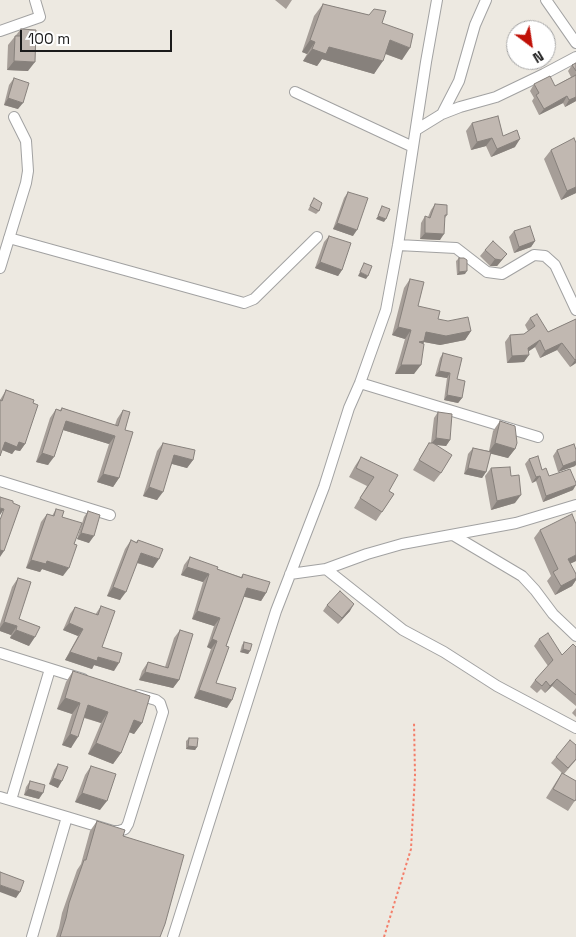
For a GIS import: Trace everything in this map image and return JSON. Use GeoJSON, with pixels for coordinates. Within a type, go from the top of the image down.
{"type":"FeatureCollection","features":[{"type":"Feature","properties":{"kind":"street"},"geometry":{"type":"LineString","coordinates":[[0,31],[40,17],[35,0]]}},
{"type":"Feature","properties":{"kind":"street"},"geometry":{"type":"LineString","coordinates":[[173,937],[276,611],[324,487],[349,408],[386,310],[437,0]]}},
{"type":"Feature","properties":{"kind":"street"},"geometry":{"type":"LineString","coordinates":[[442,114],[459,82],[475,25],[486,0]]}},
{"type":"Feature","properties":{"kind":"street"},"geometry":{"type":"LineString","coordinates":[[546,0],[576,43]]}},
{"type":"Feature","properties":{"kind":"street"},"geometry":{"type":"LineString","coordinates":[[416,130],[442,114],[496,97],[576,56]]}},
{"type":"Feature","properties":{"kind":"street"},"geometry":{"type":"LineString","coordinates":[[295,92],[413,146]]}},
{"type":"Feature","properties":{"kind":"street"},"geometry":{"type":"LineString","coordinates":[[0,268],[28,171],[26,141],[14,117]]}},
{"type":"Feature","properties":{"kind":"street"},"geometry":{"type":"LineString","coordinates":[[9,238],[244,304],[254,299],[317,237]]}},
{"type":"Feature","properties":{"kind":"street"},"geometry":{"type":"LineString","coordinates":[[398,245],[456,248],[487,272],[502,274],[534,255],[544,256],[555,265],[576,310]]}},
{"type":"Feature","properties":{"kind":"street"},"geometry":{"type":"LineString","coordinates":[[360,382],[538,437]]}},
{"type":"Feature","properties":{"kind":"street"},"geometry":{"type":"LineString","coordinates":[[0,481],[110,515]]}},
{"type":"Feature","properties":{"kind":"street"},"geometry":{"type":"LineString","coordinates":[[290,574],[326,569],[393,546],[516,523],[576,505]]}},
{"type":"Feature","properties":{"kind":"street"},"geometry":{"type":"LineString","coordinates":[[453,535],[522,576],[553,614],[576,636]]}},
{"type":"Feature","properties":{"kind":"street"},"geometry":{"type":"LineString","coordinates":[[326,569],[403,630],[444,652],[497,686],[576,728]]}},
{"type":"Feature","properties":{"kind":"street"},"geometry":{"type":"LineString","coordinates":[[0,653],[94,682]]}},
{"type":"Feature","properties":{"kind":"street"},"geometry":{"type":"LineString","coordinates":[[10,800],[50,669]]}},
{"type":"Feature","properties":{"kind":"street"},"geometry":{"type":"LineString","coordinates":[[0,797],[113,831],[125,829],[162,712],[160,703],[156,700],[130,692]]}},
{"type":"Feature","properties":{"kind":"street"},"geometry":{"type":"LineString","coordinates":[[32,937],[67,817]]}},
{"type":"Feature","properties":{"kind":"path"},"geometry":{"type":"LineString","coordinates":[[384,937],[411,849],[415,775],[414,722]]}},
{"type":"Feature","properties":{"kind":"building"},"geometry":{"type":"Polygon","coordinates":[[[323,4],[369,15],[374,9],[386,11],[382,23],[413,34],[410,48],[390,40],[383,61],[329,47],[326,54],[312,49],[315,42],[310,40],[323,4]]]}},
{"type":"Feature","properties":{"kind":"building"},"geometry":{"type":"Polygon","coordinates":[[[21,29],[36,30],[35,62],[14,61],[15,36],[21,36],[21,29]]]}},
{"type":"Feature","properties":{"kind":"building"},"geometry":{"type":"Polygon","coordinates":[[[576,63],[576,71],[572,65],[576,63]]]}},
{"type":"Feature","properties":{"kind":"building"},"geometry":{"type":"Polygon","coordinates":[[[576,75],[576,97],[569,100],[567,96],[544,109],[536,95],[539,93],[534,84],[550,76],[555,86],[576,75]]]}},
{"type":"Feature","properties":{"kind":"building"},"geometry":{"type":"Polygon","coordinates":[[[14,78],[29,83],[23,103],[8,98],[14,78]]]}},
{"type":"Feature","properties":{"kind":"building"},"geometry":{"type":"Polygon","coordinates":[[[498,116],[503,136],[517,130],[520,139],[497,149],[492,138],[477,142],[472,123],[498,116]]]}},
{"type":"Feature","properties":{"kind":"building"},"geometry":{"type":"Polygon","coordinates":[[[574,138],[576,143],[576,187],[567,191],[551,150],[574,138]]]}},
{"type":"Feature","properties":{"kind":"building"},"geometry":{"type":"Polygon","coordinates":[[[348,192],[368,198],[357,230],[337,223],[348,192]]]}},
{"type":"Feature","properties":{"kind":"building"},"geometry":{"type":"Polygon","coordinates":[[[314,198],[322,203],[319,211],[310,206],[314,198]]]}},
{"type":"Feature","properties":{"kind":"building"},"geometry":{"type":"Polygon","coordinates":[[[435,204],[447,205],[444,234],[425,233],[425,216],[430,218],[435,204]]]}},
{"type":"Feature","properties":{"kind":"building"},"geometry":{"type":"Polygon","coordinates":[[[382,206],[390,209],[386,219],[378,216],[382,206]]]}},
{"type":"Feature","properties":{"kind":"building"},"geometry":{"type":"Polygon","coordinates":[[[530,226],[535,241],[519,247],[514,231],[530,226]]]}},
{"type":"Feature","properties":{"kind":"building"},"geometry":{"type":"Polygon","coordinates":[[[329,236],[351,243],[342,270],[320,262],[329,236]]]}},
{"type":"Feature","properties":{"kind":"building"},"geometry":{"type":"Polygon","coordinates":[[[493,241],[507,254],[501,260],[495,259],[485,250],[493,241]]]}},
{"type":"Feature","properties":{"kind":"building"},"geometry":{"type":"Polygon","coordinates":[[[459,258],[467,260],[467,271],[459,272],[459,258]]]}},
{"type":"Feature","properties":{"kind":"building"},"geometry":{"type":"Polygon","coordinates":[[[364,263],[372,266],[368,276],[360,272],[364,263]]]}},
{"type":"Feature","properties":{"kind":"building"},"geometry":{"type":"Polygon","coordinates":[[[410,279],[424,282],[418,306],[440,311],[438,319],[448,321],[468,317],[471,331],[446,336],[426,332],[424,341],[419,342],[424,344],[421,365],[401,365],[411,330],[398,327],[410,279]]]}},
{"type":"Feature","properties":{"kind":"building"},"geometry":{"type":"Polygon","coordinates":[[[537,314],[548,332],[576,319],[575,360],[562,343],[545,351],[540,340],[528,348],[529,355],[512,356],[510,335],[524,334],[535,326],[530,318],[537,314]]]}},
{"type":"Feature","properties":{"kind":"building"},"geometry":{"type":"Polygon","coordinates":[[[443,353],[462,358],[457,379],[465,381],[462,398],[447,395],[450,373],[439,371],[443,353]]]}},
{"type":"Feature","properties":{"kind":"building"},"geometry":{"type":"Polygon","coordinates":[[[6,390],[34,400],[33,403],[38,405],[25,444],[19,442],[17,447],[5,442],[0,456],[0,400],[2,401],[6,390]]]}},
{"type":"Feature","properties":{"kind":"building"},"geometry":{"type":"Polygon","coordinates":[[[62,408],[118,426],[123,410],[130,412],[125,430],[133,432],[119,478],[103,474],[115,436],[66,421],[54,457],[42,453],[56,409],[61,411],[62,408]]]}},
{"type":"Feature","properties":{"kind":"building"},"geometry":{"type":"Polygon","coordinates":[[[438,412],[452,414],[450,440],[436,438],[438,412]]]}},
{"type":"Feature","properties":{"kind":"building"},"geometry":{"type":"Polygon","coordinates":[[[500,421],[515,426],[517,443],[515,449],[495,443],[500,421]]]}},
{"type":"Feature","properties":{"kind":"building"},"geometry":{"type":"Polygon","coordinates":[[[163,443],[195,450],[193,460],[174,455],[163,492],[149,487],[163,443]]]}},
{"type":"Feature","properties":{"kind":"building"},"geometry":{"type":"Polygon","coordinates":[[[429,443],[433,443],[452,455],[441,473],[419,460],[429,443]]]}},
{"type":"Feature","properties":{"kind":"building"},"geometry":{"type":"Polygon","coordinates":[[[574,444],[576,461],[563,466],[557,450],[574,444]]]}},
{"type":"Feature","properties":{"kind":"building"},"geometry":{"type":"Polygon","coordinates":[[[473,448],[491,452],[486,472],[468,468],[473,448]]]}},
{"type":"Feature","properties":{"kind":"building"},"geometry":{"type":"Polygon","coordinates":[[[538,456],[542,470],[546,468],[549,476],[570,469],[576,485],[546,496],[540,476],[536,477],[529,459],[538,456]]]}},
{"type":"Feature","properties":{"kind":"building"},"geometry":{"type":"Polygon","coordinates":[[[361,457],[398,475],[389,491],[394,494],[382,512],[360,498],[374,477],[356,468],[361,457]]]}},
{"type":"Feature","properties":{"kind":"building"},"geometry":{"type":"Polygon","coordinates":[[[510,467],[511,476],[519,475],[521,495],[497,501],[491,468],[510,467]]]}},
{"type":"Feature","properties":{"kind":"building"},"geometry":{"type":"Polygon","coordinates":[[[0,497],[13,501],[13,503],[20,506],[4,551],[0,550],[0,520],[4,509],[0,508],[0,497]]]}},
{"type":"Feature","properties":{"kind":"building"},"geometry":{"type":"Polygon","coordinates":[[[56,509],[64,511],[62,517],[82,523],[74,544],[77,545],[69,568],[47,561],[46,564],[31,560],[47,514],[54,516],[56,509]]]}},
{"type":"Feature","properties":{"kind":"building"},"geometry":{"type":"Polygon","coordinates":[[[88,511],[100,515],[94,536],[81,533],[88,511]]]}},
{"type":"Feature","properties":{"kind":"building"},"geometry":{"type":"Polygon","coordinates":[[[572,514],[576,524],[576,555],[568,559],[576,574],[576,578],[561,586],[553,572],[558,569],[540,530],[572,514]]]}},
{"type":"Feature","properties":{"kind":"building"},"geometry":{"type":"Polygon","coordinates":[[[131,540],[137,543],[138,540],[163,549],[159,559],[141,553],[126,592],[113,587],[131,540]]]}},
{"type":"Feature","properties":{"kind":"building"},"geometry":{"type":"Polygon","coordinates":[[[190,557],[242,578],[243,574],[270,582],[266,593],[247,588],[226,646],[229,647],[216,683],[236,688],[232,700],[199,690],[217,641],[212,639],[220,618],[197,611],[209,574],[187,567],[190,557]]]}},
{"type":"Feature","properties":{"kind":"building"},"geometry":{"type":"Polygon","coordinates":[[[18,578],[31,582],[19,619],[40,627],[35,637],[16,630],[17,626],[4,622],[18,578]]]}},
{"type":"Feature","properties":{"kind":"building"},"geometry":{"type":"Polygon","coordinates":[[[340,591],[354,604],[342,618],[327,605],[340,591]]]}},
{"type":"Feature","properties":{"kind":"building"},"geometry":{"type":"Polygon","coordinates":[[[101,606],[115,611],[102,647],[122,653],[119,663],[98,657],[97,661],[70,652],[83,629],[69,623],[75,607],[98,615],[101,606]]]}},
{"type":"Feature","properties":{"kind":"building"},"geometry":{"type":"Polygon","coordinates":[[[180,630],[193,634],[179,680],[145,672],[148,662],[168,668],[180,630]]]}},
{"type":"Feature","properties":{"kind":"building"},"geometry":{"type":"Polygon","coordinates":[[[548,633],[562,655],[573,644],[576,647],[576,695],[557,679],[550,686],[546,681],[542,686],[535,680],[553,660],[539,639],[548,633]]]}},
{"type":"Feature","properties":{"kind":"building"},"geometry":{"type":"Polygon","coordinates":[[[244,642],[252,644],[250,651],[243,649],[244,642]]]}},
{"type":"Feature","properties":{"kind":"building"},"geometry":{"type":"Polygon","coordinates":[[[73,671],[150,696],[142,723],[134,720],[121,753],[96,743],[108,712],[88,705],[78,737],[70,734],[80,703],[65,698],[73,671]]]}},
{"type":"Feature","properties":{"kind":"building"},"geometry":{"type":"Polygon","coordinates":[[[189,738],[198,738],[197,747],[188,746],[189,738]]]}},
{"type":"Feature","properties":{"kind":"building"},"geometry":{"type":"Polygon","coordinates":[[[570,740],[576,745],[576,759],[568,768],[556,757],[570,740]]]}},
{"type":"Feature","properties":{"kind":"building"},"geometry":{"type":"Polygon","coordinates":[[[58,764],[68,767],[62,781],[53,778],[58,764]]]}},
{"type":"Feature","properties":{"kind":"building"},"geometry":{"type":"Polygon","coordinates":[[[91,766],[116,774],[107,801],[82,793],[91,766]]]}},
{"type":"Feature","properties":{"kind":"building"},"geometry":{"type":"Polygon","coordinates":[[[562,773],[576,781],[575,801],[553,789],[562,773]]]}},
{"type":"Feature","properties":{"kind":"building"},"geometry":{"type":"Polygon","coordinates":[[[30,781],[45,785],[43,793],[28,789],[30,781]]]}},
{"type":"Feature","properties":{"kind":"building"},"geometry":{"type":"Polygon","coordinates":[[[97,821],[125,830],[123,836],[184,855],[160,937],[60,937],[69,903],[84,860],[86,860],[97,821]]]}},
{"type":"Feature","properties":{"kind":"building"},"geometry":{"type":"Polygon","coordinates":[[[0,872],[24,881],[20,892],[0,885],[0,872]]]}}]}
